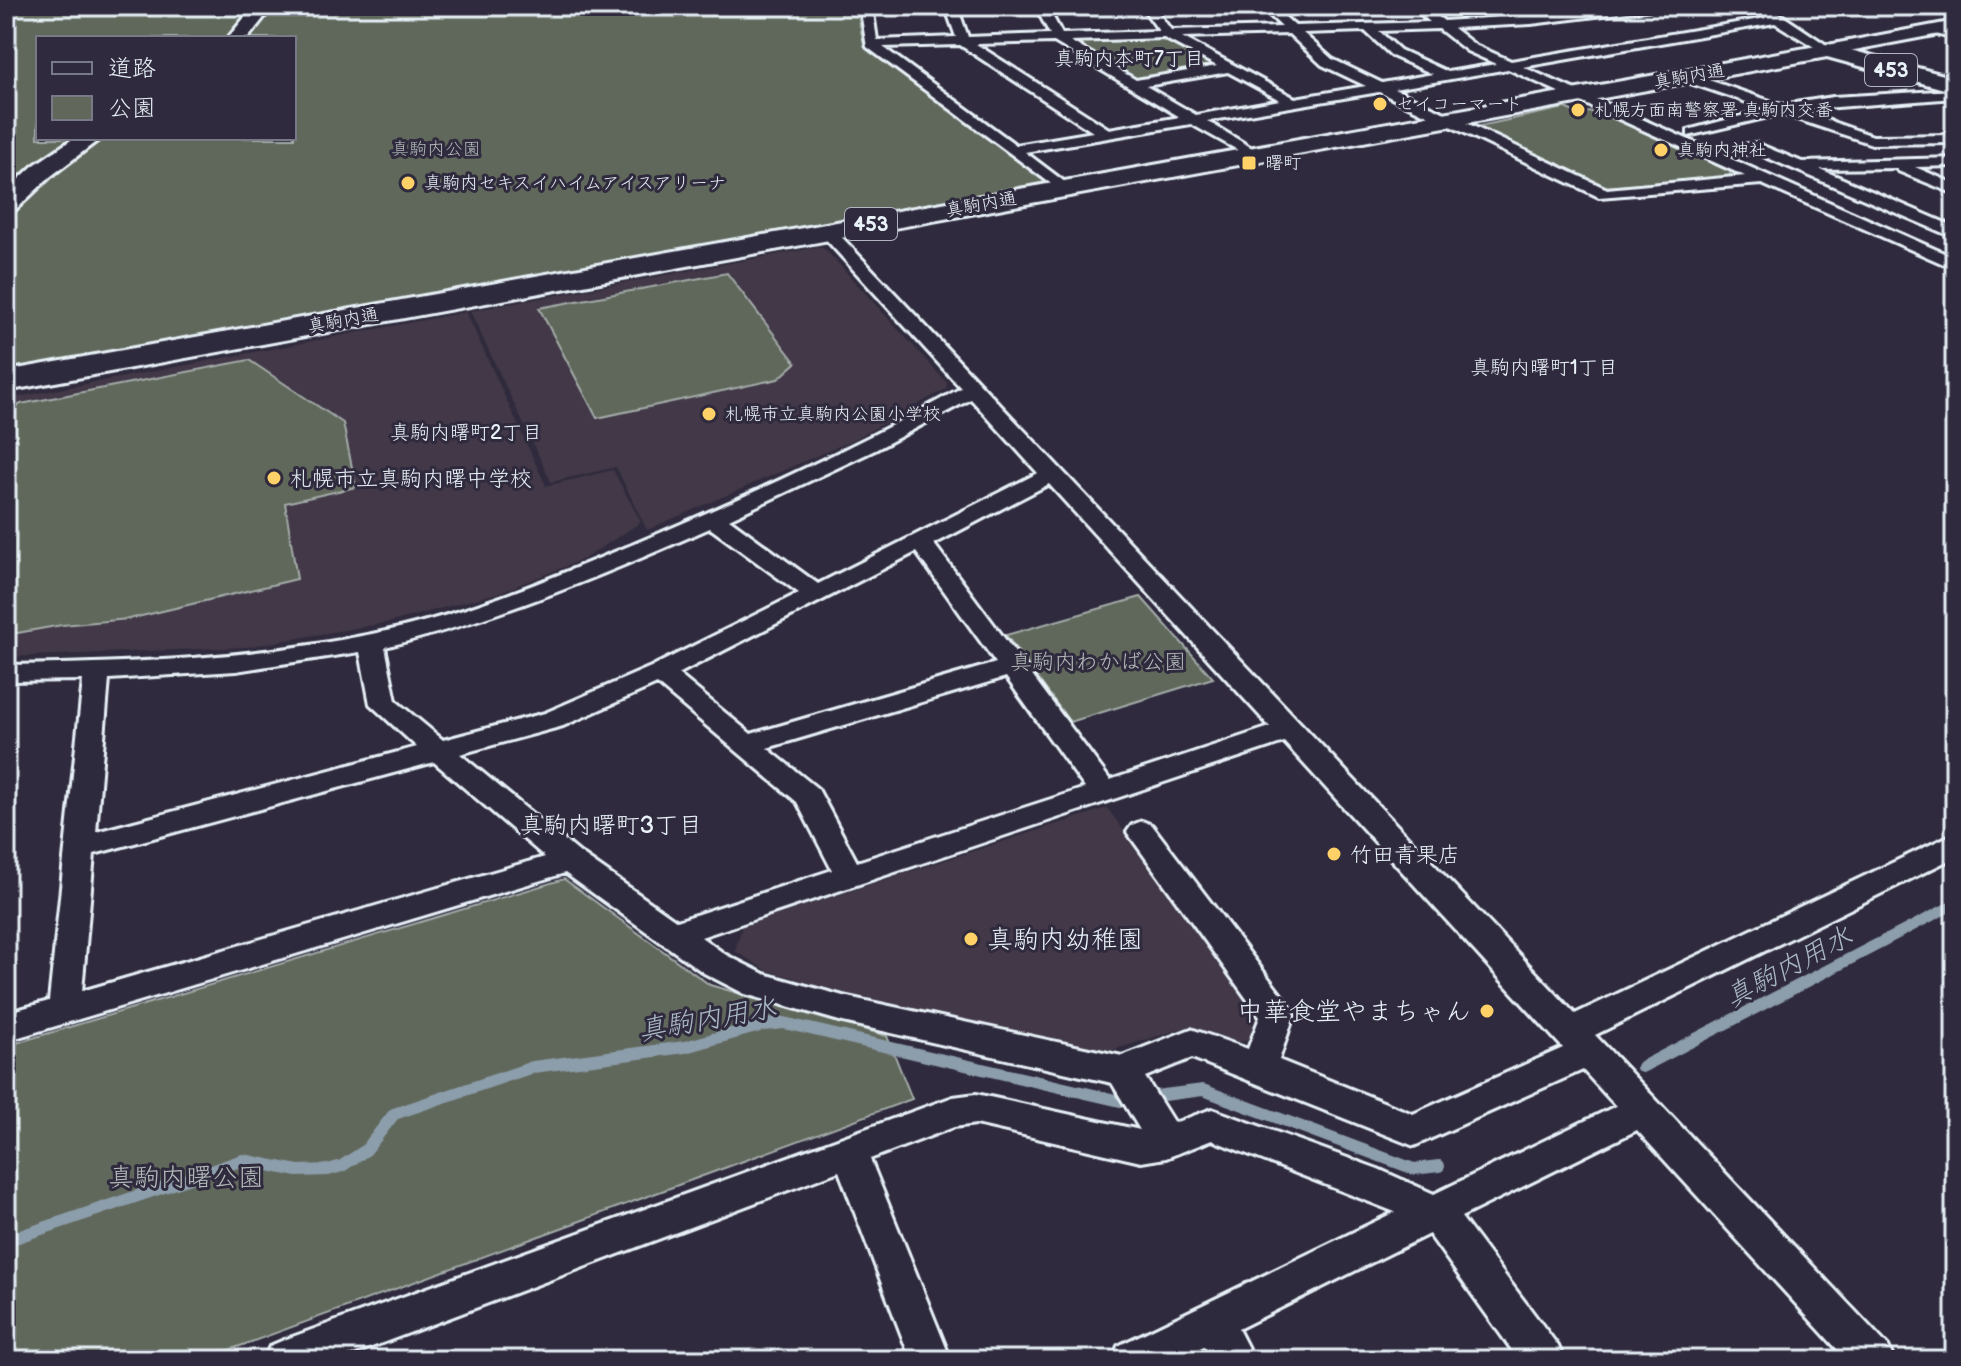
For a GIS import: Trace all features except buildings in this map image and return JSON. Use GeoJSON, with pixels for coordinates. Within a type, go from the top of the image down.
{"type":"FeatureCollection","features":[{"type":"Feature","properties":{"kind":"highway","name":"真駒内通"},"geometry":{"type":"LineString","coordinates":[[6,381],[1828,50]]}},
{"type":"Feature","properties":{"kind":"highway","name":"453"},"geometry":{"type":"LineString","coordinates":[[1828,50],[1955,85]]}},
{"type":"Feature","properties":{"kind":"main road"},"geometry":{"type":"LineString","coordinates":[[244,32],[264,6]]}},
{"type":"Feature","properties":{"kind":"main road"},"geometry":{"type":"LineString","coordinates":[[6,205],[42,171],[86,140]]}},
{"type":"Feature","properties":{"kind":"street"},"geometry":{"type":"LineString","coordinates":[[866,6],[871,44],[1065,189]]}},
{"type":"Feature","properties":{"kind":"street"},"geometry":{"type":"LineString","coordinates":[[951,6],[963,41],[1106,134]]}},
{"type":"Feature","properties":{"kind":"street"},"geometry":{"type":"LineString","coordinates":[[1041,6],[1058,39],[1252,154]]}},
{"type":"Feature","properties":{"kind":"street"},"geometry":{"type":"LineString","coordinates":[[1147,6],[1168,35],[1293,102]]}},
{"type":"Feature","properties":{"kind":"street"},"geometry":{"type":"LineString","coordinates":[[1266,6],[1327,62],[1605,194],[1765,179]]}},
{"type":"Feature","properties":{"kind":"street"},"geometry":{"type":"LineString","coordinates":[[1417,6],[1471,48],[1955,264]]}},
{"type":"Feature","properties":{"kind":"street"},"geometry":{"type":"LineString","coordinates":[[871,44],[1441,25],[1653,6]]}},
{"type":"Feature","properties":{"kind":"street"},"geometry":{"type":"LineString","coordinates":[[1754,6],[1828,50]]}},
{"type":"Feature","properties":{"kind":"street"},"geometry":{"type":"LineString","coordinates":[[1598,9],[1622,21]]}},
{"type":"Feature","properties":{"kind":"street"},"geometry":{"type":"LineString","coordinates":[[1014,150],[1779,19]]}},
{"type":"Feature","properties":{"kind":"street","name":"真駒内通"},"geometry":{"type":"LineString","coordinates":[[1828,50],[1955,26]]}},
{"type":"Feature","properties":{"kind":"street"},"geometry":{"type":"LineString","coordinates":[[1634,27],[1658,40]]}},
{"type":"Feature","properties":{"kind":"street"},"geometry":{"type":"LineString","coordinates":[[1369,28],[1396,53],[1447,76]]}},
{"type":"Feature","properties":{"kind":"street"},"geometry":{"type":"LineString","coordinates":[[1936,30],[1955,35]]}},
{"type":"Feature","properties":{"kind":"street"},"geometry":{"type":"LineString","coordinates":[[1133,84],[1229,68]]}},
{"type":"Feature","properties":{"kind":"street"},"geometry":{"type":"LineString","coordinates":[[1686,77],[1872,140],[1955,139]]}},
{"type":"Feature","properties":{"kind":"street"},"geometry":{"type":"LineString","coordinates":[[1693,133],[1781,108],[1833,101],[1955,94]]}},
{"type":"Feature","properties":{"kind":"street"},"geometry":{"type":"LineString","coordinates":[[1711,155],[1756,147],[1955,233]]}},
{"type":"Feature","properties":{"kind":"street"},"geometry":{"type":"LineString","coordinates":[[1798,165],[1955,162]]}},
{"type":"Feature","properties":{"kind":"street"},"geometry":{"type":"LineString","coordinates":[[1890,163],[1955,189]]}},
{"type":"Feature","properties":{"kind":"street"},"geometry":{"type":"LineString","coordinates":[[828,232],[1874,1360]]}},
{"type":"Feature","properties":{"kind":"street"},"geometry":{"type":"LineString","coordinates":[[6,673],[248,662],[371,642],[523,598],[712,518],[870,446],[973,389]]}},
{"type":"Feature","properties":{"kind":"street"},"geometry":{"type":"LineString","coordinates":[[79,847],[554,720],[660,673],[1053,474]]}},
{"type":"Feature","properties":{"kind":"street"},"geometry":{"type":"LineString","coordinates":[[712,518],[815,593]]}},
{"type":"Feature","properties":{"kind":"street"},"geometry":{"type":"LineString","coordinates":[[920,541],[1110,794]]}},
{"type":"Feature","properties":{"kind":"street"},"geometry":{"type":"LineString","coordinates":[[371,642],[383,704],[569,861],[715,964],[756,985],[858,1013],[1123,1071],[1191,1043],[1414,1130],[1955,844]]}},
{"type":"Feature","properties":{"kind":"street"},"geometry":{"type":"LineString","coordinates":[[748,744],[1013,666]]}},
{"type":"Feature","properties":{"kind":"street"},"geometry":{"type":"LineString","coordinates":[[64,1011],[97,671]]}},
{"type":"Feature","properties":{"kind":"street"},"geometry":{"type":"LineString","coordinates":[[660,673],[808,796],[849,875]]}},
{"type":"Feature","properties":{"kind":"street"},"geometry":{"type":"LineString","coordinates":[[674,934],[849,875],[1110,794],[1291,730]]}},
{"type":"Feature","properties":{"kind":"street"},"geometry":{"type":"LineString","coordinates":[[1142,832],[1277,1015],[1259,1067]]}},
{"type":"Feature","properties":{"kind":"street"},"geometry":{"type":"LineString","coordinates":[[6,1027],[569,861]]}},
{"type":"Feature","properties":{"kind":"street"},"geometry":{"type":"LineString","coordinates":[[1123,1071],[1166,1142]]}},
{"type":"Feature","properties":{"kind":"street"},"geometry":{"type":"LineString","coordinates":[[284,1360],[953,1112],[976,1109],[1141,1146],[1166,1142],[1212,1124],[1365,1181],[1435,1212],[1544,1360]]}},
{"type":"Feature","properties":{"kind":"street"},"geometry":{"type":"LineString","coordinates":[[1132,1360],[1643,1110]]}},
{"type":"Feature","properties":{"kind":"street"},"geometry":{"type":"LineString","coordinates":[[849,1151],[931,1360]]}},
{"type":"Feature","properties":{"kind":"street"},"geometry":{"type":"LineString","coordinates":[[1212,1322],[1234,1360]]}},
{"type":"Feature","properties":{"kind":"shaded area","name":"札幌市立真駒内公園小学校"},"geometry":{"type":"Polygon","coordinates":[[[818,247],[825,249],[947,383],[946,389],[853,440],[647,530],[616,467],[551,482],[470,311],[818,247]]]}},
{"type":"Feature","properties":{"kind":"shaded area","name":"札幌市立真駒内曙中学校"},"geometry":{"type":"Polygon","coordinates":[[[466,312],[546,486],[613,470],[641,522],[584,559],[501,592],[391,622],[246,647],[6,657],[6,401],[466,312]]]}},
{"type":"Feature","properties":{"kind":"shaded area","name":"真駒内幼稚園"},"geometry":{"type":"Polygon","coordinates":[[[1107,808],[1260,1015],[1254,1037],[1238,1043],[1190,1026],[1110,1051],[841,992],[766,970],[735,951],[742,926],[1107,808]]]}},
{"type":"Feature","properties":{"kind":"green space","name":"真駒内公園"},"geometry":{"type":"Polygon","coordinates":[[[6,6],[856,6],[864,45],[1046,182],[7,371],[6,6]]]}},
{"type":"Feature","properties":{"kind":"green space"},"geometry":{"type":"Polygon","coordinates":[[[1166,39],[1217,66],[1136,79],[1074,42],[1166,39]]]}},
{"type":"Feature","properties":{"kind":"green space"},"geometry":{"type":"Polygon","coordinates":[[[1565,108],[1578,114],[1597,111],[1731,172],[1729,177],[1602,187],[1475,127],[1565,108]]]}},
{"type":"Feature","properties":{"kind":"green space"},"geometry":{"type":"Polygon","coordinates":[[[727,273],[796,363],[778,379],[597,418],[539,308],[727,273]]]}},
{"type":"Feature","properties":{"kind":"green space"},"geometry":{"type":"Polygon","coordinates":[[[249,360],[343,423],[356,487],[285,503],[297,579],[129,619],[62,625],[6,635],[6,412],[21,404],[249,360]]]}},
{"type":"Feature","properties":{"kind":"green space","name":"真駒内わかば公園"},"geometry":{"type":"Polygon","coordinates":[[[1141,597],[1213,678],[1070,722],[1006,635],[1141,597]]]}},
{"type":"Feature","properties":{"kind":"green space","name":"真駒内曙公園"},"geometry":{"type":"Polygon","coordinates":[[[564,879],[710,985],[887,1036],[912,1099],[202,1360],[6,1360],[6,1046],[564,879]]]}},
{"type":"Feature","properties":{"kind":"waterway","name":"真駒内用水"},"geometry":{"type":"LineString","coordinates":[[1882,942],[1955,904]]}},
{"type":"Feature","properties":{"kind":"waterway","name":"真駒内用水"},"geometry":{"type":"LineString","coordinates":[[1642,1067],[1886,940]]}},
{"type":"Feature","properties":{"kind":"waterway","name":"真駒内用水"},"geometry":{"type":"LineString","coordinates":[[6,1241],[243,1160],[298,1171],[342,1166],[366,1150],[394,1114],[533,1067],[685,1047],[763,1025],[784,1023],[1120,1101],[1133,1099]]}},
{"type":"Feature","properties":{"kind":"waterway","name":"真駒内用水"},"geometry":{"type":"LineString","coordinates":[[1148,1097],[1203,1090],[1414,1169],[1439,1166]]}},
{"type":"Feature","properties":{"kind":"place","name":"セイコーマート"},"geometry":{"type":"Point","coordinates":[1380,104]}},
{"type":"Feature","properties":{"kind":"place","name":"札幌方面南警察署 真駒内交番"},"geometry":{"type":"Point","coordinates":[1578,110]}},
{"type":"Feature","properties":{"kind":"place","name":"真駒内神社"},"geometry":{"type":"Point","coordinates":[1661,150]}},
{"type":"Feature","properties":{"kind":"place","name":"曙町"},"geometry":{"type":"Point","coordinates":[1249,163]}},
{"type":"Feature","properties":{"kind":"place","name":"真駒内セキスイハイムアイスアリーナ"},"geometry":{"type":"Point","coordinates":[408,183]}},
{"type":"Feature","properties":{"kind":"place","name":"札幌市立真駒内公園小学校"},"geometry":{"type":"Point","coordinates":[709,414]}},
{"type":"Feature","properties":{"kind":"place","name":"札幌市立真駒内曙中学校"},"geometry":{"type":"Point","coordinates":[274,478]}},
{"type":"Feature","properties":{"kind":"place","name":"竹田青果店"},"geometry":{"type":"Point","coordinates":[1334,854]}},
{"type":"Feature","properties":{"kind":"place","name":"真駒内幼稚園"},"geometry":{"type":"Point","coordinates":[971,939]}},
{"type":"Feature","properties":{"kind":"place","name":"中華食堂やまちゃん"},"geometry":{"type":"Point","coordinates":[1487,1011]}},
{"type":"Feature","properties":{"kind":"district","name":"真駒内本町7丁目"},"geometry":{"type":"Point","coordinates":[1129,58]}},
{"type":"Feature","properties":{"kind":"district","name":"真駒内曙町1丁目"},"geometry":{"type":"Point","coordinates":[1544,367]}},
{"type":"Feature","properties":{"kind":"district","name":"真駒内曙町2丁目"},"geometry":{"type":"Point","coordinates":[466,432]}},
{"type":"Feature","properties":{"kind":"district","name":"真駒内曙町3丁目"},"geometry":{"type":"Point","coordinates":[611,825]}}]}
